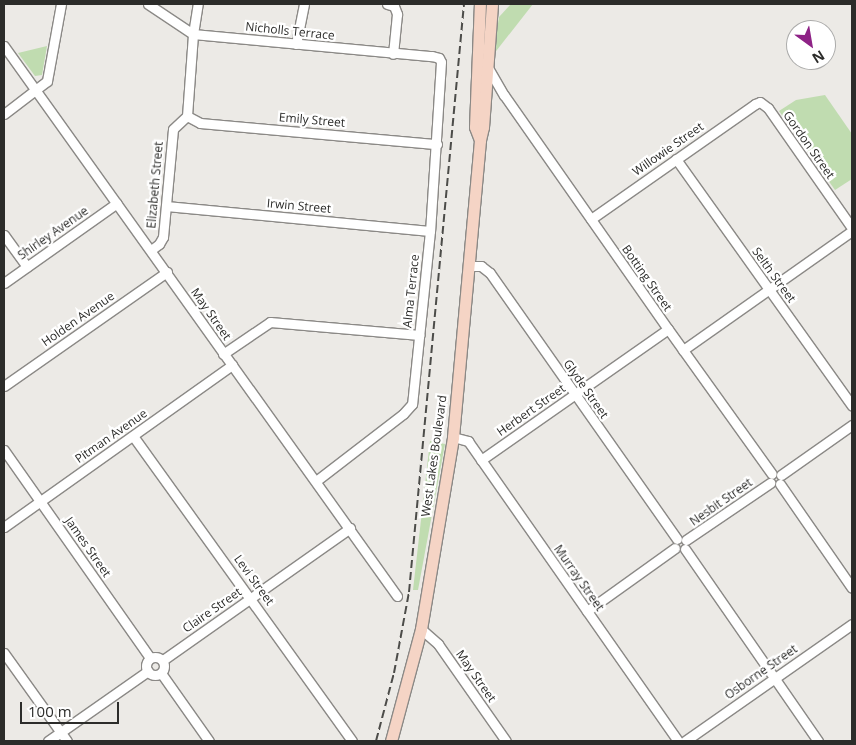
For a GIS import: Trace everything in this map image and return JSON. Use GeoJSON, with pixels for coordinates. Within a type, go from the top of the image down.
{"type":"FeatureCollection","features":[{"type":"Feature","properties":{"kind":"main road","name":"West Lakes Boulevard"},"geometry":{"type":"LineString","coordinates":[[480,4],[475,128],[480,140]]}},
{"type":"Feature","properties":{"kind":"main road","name":"West Lakes Boulevard"},"geometry":{"type":"LineString","coordinates":[[391,741],[420,629],[453,437],[480,140],[484,127],[484,103],[492,4]]}},
{"type":"Feature","properties":{"kind":"street"},"geometry":{"type":"LineString","coordinates":[[4,114],[37,91],[47,81],[50,73],[61,4]]}},
{"type":"Feature","properties":{"kind":"street","name":"Nicholls Terrace"},"geometry":{"type":"LineString","coordinates":[[148,4],[193,34],[439,58]]}},
{"type":"Feature","properties":{"kind":"street"},"geometry":{"type":"LineString","coordinates":[[187,116],[193,34],[198,4]]}},
{"type":"Feature","properties":{"kind":"street"},"geometry":{"type":"LineString","coordinates":[[296,44],[304,4]]}},
{"type":"Feature","properties":{"kind":"street"},"geometry":{"type":"LineString","coordinates":[[387,4],[394,6],[397,14],[393,54]]}},
{"type":"Feature","properties":{"kind":"street","name":"May Street"},"geometry":{"type":"LineString","coordinates":[[4,46],[316,480],[397,596]]}},
{"type":"Feature","properties":{"kind":"street","name":"Alma Terrace"},"geometry":{"type":"LineString","coordinates":[[316,480],[403,414],[412,404],[437,144],[442,68],[439,58]]}},
{"type":"Feature","properties":{"kind":"street","name":"Botting Street"},"geometry":{"type":"LineString","coordinates":[[487,66],[504,95],[852,588]]}},
{"type":"Feature","properties":{"kind":"street"},"geometry":{"type":"LineString","coordinates":[[484,103],[494,94],[504,95]]}},
{"type":"Feature","properties":{"kind":"street","name":"Willowie Street"},"geometry":{"type":"LineString","coordinates":[[591,219],[760,102]]}},
{"type":"Feature","properties":{"kind":"street","name":"Gordon Street"},"geometry":{"type":"LineString","coordinates":[[760,102],[768,108],[852,229]]}},
{"type":"Feature","properties":{"kind":"street","name":"Emily Street"},"geometry":{"type":"LineString","coordinates":[[187,116],[200,123],[437,144]]}},
{"type":"Feature","properties":{"kind":"street","name":"Elizabeth Street"},"geometry":{"type":"LineString","coordinates":[[151,250],[159,244],[163,237],[173,129],[187,116]]}},
{"type":"Feature","properties":{"kind":"street","name":"Selth Street"},"geometry":{"type":"LineString","coordinates":[[676,159],[852,406]]}},
{"type":"Feature","properties":{"kind":"street","name":"Shirley Avenue"},"geometry":{"type":"LineString","coordinates":[[4,283],[117,203]]}},
{"type":"Feature","properties":{"kind":"street","name":"Irwin Street"},"geometry":{"type":"LineString","coordinates":[[166,206],[430,231]]}},
{"type":"Feature","properties":{"kind":"street"},"geometry":{"type":"LineString","coordinates":[[683,350],[852,229]]}},
{"type":"Feature","properties":{"kind":"street"},"geometry":{"type":"LineString","coordinates":[[4,234],[27,267]]}},
{"type":"Feature","properties":{"kind":"street","name":"Glyde Street"},"geometry":{"type":"LineString","coordinates":[[468,266],[481,266],[490,273],[818,741]]}},
{"type":"Feature","properties":{"kind":"street","name":"Holden Avenue"},"geometry":{"type":"LineString","coordinates":[[4,386],[166,272]]}},
{"type":"Feature","properties":{"kind":"street"},"geometry":{"type":"LineString","coordinates":[[224,354],[270,322],[419,335]]}},
{"type":"Feature","properties":{"kind":"street","name":"Herbert Street"},"geometry":{"type":"LineString","coordinates":[[481,460],[668,329]]}},
{"type":"Feature","properties":{"kind":"street","name":"Pitman Avenue"},"geometry":{"type":"LineString","coordinates":[[4,527],[232,365]]}},
{"type":"Feature","properties":{"kind":"street","name":"Nesbit Street"},"geometry":{"type":"LineString","coordinates":[[587,611],[852,425]]}},
{"type":"Feature","properties":{"kind":"street","name":"Levi Street"},"geometry":{"type":"LineString","coordinates":[[133,436],[251,597],[352,741]]}},
{"type":"Feature","properties":{"kind":"street","name":"Murray Street"},"geometry":{"type":"LineString","coordinates":[[453,437],[468,442],[678,741]]}},
{"type":"Feature","properties":{"kind":"street","name":"James Street"},"geometry":{"type":"LineString","coordinates":[[4,450],[150,658]]}},
{"type":"Feature","properties":{"kind":"street","name":"Claire Street"},"geometry":{"type":"LineString","coordinates":[[162,660],[350,528]]}},
{"type":"Feature","properties":{"kind":"street","name":"Osborne Street"},"geometry":{"type":"LineString","coordinates":[[685,741],[852,624]]}},
{"type":"Feature","properties":{"kind":"street","name":"May Street"},"geometry":{"type":"LineString","coordinates":[[420,629],[438,644],[506,741]]}},
{"type":"Feature","properties":{"kind":"street"},"geometry":{"type":"LineString","coordinates":[[4,653],[67,741]]}},
{"type":"Feature","properties":{"kind":"street"},"geometry":{"type":"LineString","coordinates":[[148,671],[147,663],[150,658],[158,657],[162,660],[164,668],[161,673]]}},
{"type":"Feature","properties":{"kind":"street"},"geometry":{"type":"LineString","coordinates":[[48,741],[148,671]]}},
{"type":"Feature","properties":{"kind":"street"},"geometry":{"type":"LineString","coordinates":[[148,671],[153,674],[161,673]]}},
{"type":"Feature","properties":{"kind":"street"},"geometry":{"type":"LineString","coordinates":[[161,673],[209,741]]}},
{"type":"Feature","properties":{"kind":"green space"},"geometry":{"type":"Polygon","coordinates":[[[511,4],[533,4],[493,55],[499,17],[511,4]]]}},
{"type":"Feature","properties":{"kind":"green space"},"geometry":{"type":"Polygon","coordinates":[[[47,46],[42,75],[35,76],[18,53],[47,46]]]}},
{"type":"Feature","properties":{"kind":"green space"},"geometry":{"type":"Polygon","coordinates":[[[825,95],[852,134],[852,179],[835,190],[779,111],[796,100],[825,95]]]}},
{"type":"Feature","properties":{"kind":"green space"},"geometry":{"type":"Polygon","coordinates":[[[430,441],[445,444],[418,590],[413,590],[430,441]]]}},
{"type":"Feature","properties":{"kind":"railway"},"geometry":{"type":"LineString","coordinates":[[376,741],[394,673],[409,592],[464,4]]}}]}
